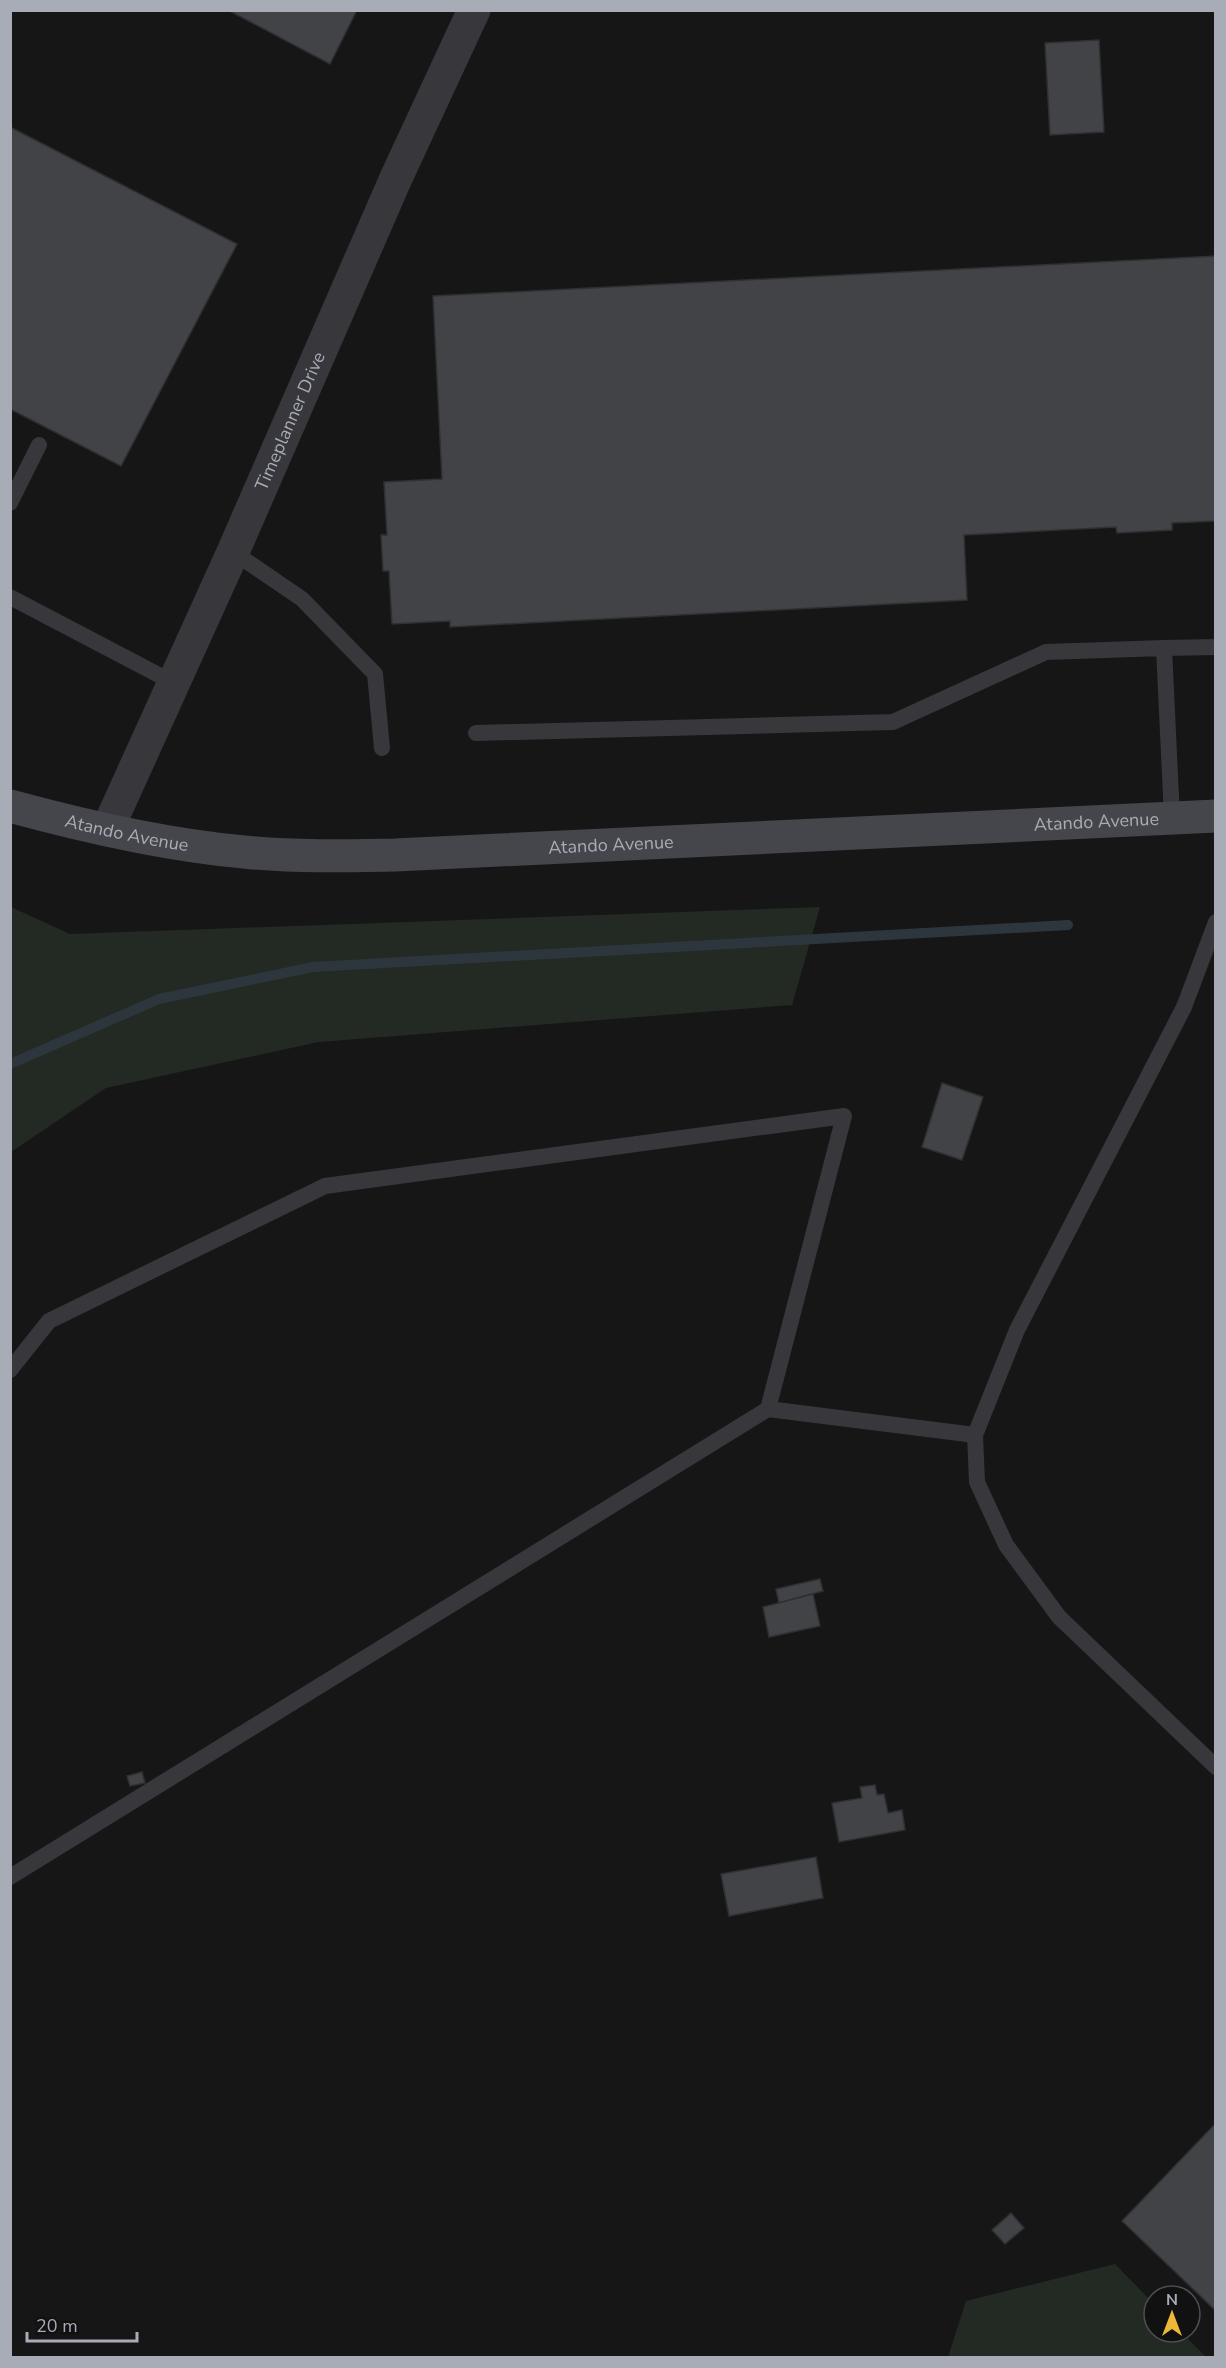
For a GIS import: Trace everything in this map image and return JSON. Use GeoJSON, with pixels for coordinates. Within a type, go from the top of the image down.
{"type":"FeatureCollection","features":[{"type":"Feature","properties":{"kind":"main road","name":"Atando Avenue"},"geometry":{"type":"LineString","coordinates":[[10,806],[107,830],[178,843],[244,852],[316,856],[384,855],[1215,816]]}},
{"type":"Feature","properties":{"kind":"street","name":"Timeplanner Drive"},"geometry":{"type":"LineString","coordinates":[[107,830],[233,552],[396,178],[474,10]]}},
{"type":"Feature","properties":{"kind":"lane"},"geometry":{"type":"LineString","coordinates":[[10,503],[39,445]]}},
{"type":"Feature","properties":{"kind":"lane"},"geometry":{"type":"LineString","coordinates":[[233,552],[302,599],[375,674],[382,748]]}},
{"type":"Feature","properties":{"kind":"lane"},"geometry":{"type":"LineString","coordinates":[[10,597],[174,682]]}},
{"type":"Feature","properties":{"kind":"lane"},"geometry":{"type":"LineString","coordinates":[[476,733],[893,722],[1046,652],[1215,646]]}},
{"type":"Feature","properties":{"kind":"lane"},"geometry":{"type":"LineString","coordinates":[[1164,648],[1172,818]]}},
{"type":"Feature","properties":{"kind":"lane"},"geometry":{"type":"LineString","coordinates":[[1215,922],[1184,1007],[1017,1330],[975,1435],[977,1482],[1006,1545],[1019,1563],[1059,1617],[1215,1767]]}},
{"type":"Feature","properties":{"kind":"lane"},"geometry":{"type":"LineString","coordinates":[[10,1370],[49,1321],[325,1186],[844,1116],[768,1409]]}},
{"type":"Feature","properties":{"kind":"lane"},"geometry":{"type":"LineString","coordinates":[[10,1876],[768,1409],[975,1435]]}},
{"type":"Feature","properties":{"kind":"shaded area"},"geometry":{"type":"Polygon","coordinates":[[[11,907],[70,934],[820,907],[792,1005],[319,1042],[106,1088],[11,1152],[11,907]]]}},
{"type":"Feature","properties":{"kind":"shaded area"},"geometry":{"type":"Polygon","coordinates":[[[1115,2264],[1142,2292],[1142,2344],[1193,2344],[1206,2357],[948,2357],[966,2301],[1115,2264]]]}},
{"type":"Feature","properties":{"kind":"building"},"geometry":{"type":"Polygon","coordinates":[[[228,10],[357,10],[330,64],[228,10]]]}},
{"type":"Feature","properties":{"kind":"building"},"geometry":{"type":"Polygon","coordinates":[[[1099,40],[1104,132],[1050,135],[1045,43],[1099,40]]]}},
{"type":"Feature","properties":{"kind":"building"},"geometry":{"type":"Polygon","coordinates":[[[10,127],[237,244],[121,466],[10,409],[10,127]]]}},
{"type":"Feature","properties":{"kind":"building"},"geometry":{"type":"Polygon","coordinates":[[[1216,256],[1216,521],[1172,523],[1172,530],[1117,533],[1116,527],[964,535],[967,600],[450,627],[450,621],[392,624],[389,571],[383,571],[381,535],[387,535],[384,482],[442,479],[433,296],[1216,256]]]}},
{"type":"Feature","properties":{"kind":"building"},"geometry":{"type":"Polygon","coordinates":[[[942,1083],[983,1097],[962,1160],[922,1147],[942,1083]]]}},
{"type":"Feature","properties":{"kind":"building"},"geometry":{"type":"Polygon","coordinates":[[[820,1579],[823,1591],[779,1603],[776,1589],[820,1579]]]}},
{"type":"Feature","properties":{"kind":"building"},"geometry":{"type":"Polygon","coordinates":[[[813,1594],[820,1626],[769,1637],[763,1607],[813,1594]]]}},
{"type":"Feature","properties":{"kind":"building"},"geometry":{"type":"Polygon","coordinates":[[[142,1772],[145,1783],[130,1786],[127,1776],[142,1772]]]}},
{"type":"Feature","properties":{"kind":"building"},"geometry":{"type":"Polygon","coordinates":[[[875,1785],[877,1795],[884,1794],[888,1813],[902,1810],[905,1830],[839,1842],[832,1803],[862,1798],[860,1787],[875,1785]]]}},
{"type":"Feature","properties":{"kind":"building"},"geometry":{"type":"Polygon","coordinates":[[[816,1857],[823,1898],[729,1916],[721,1874],[816,1857]]]}},
{"type":"Feature","properties":{"kind":"building"},"geometry":{"type":"Polygon","coordinates":[[[1216,2123],[1216,2311],[1202,2298],[1202,2284],[1188,2284],[1122,2221],[1216,2123]]]}},
{"type":"Feature","properties":{"kind":"building"},"geometry":{"type":"Polygon","coordinates":[[[1011,2213],[1024,2228],[1005,2244],[992,2230],[1011,2213]]]}},
{"type":"Feature","properties":{"kind":"waterway"},"geometry":{"type":"LineString","coordinates":[[10,1064],[159,999],[313,967],[1068,925]]}}]}
